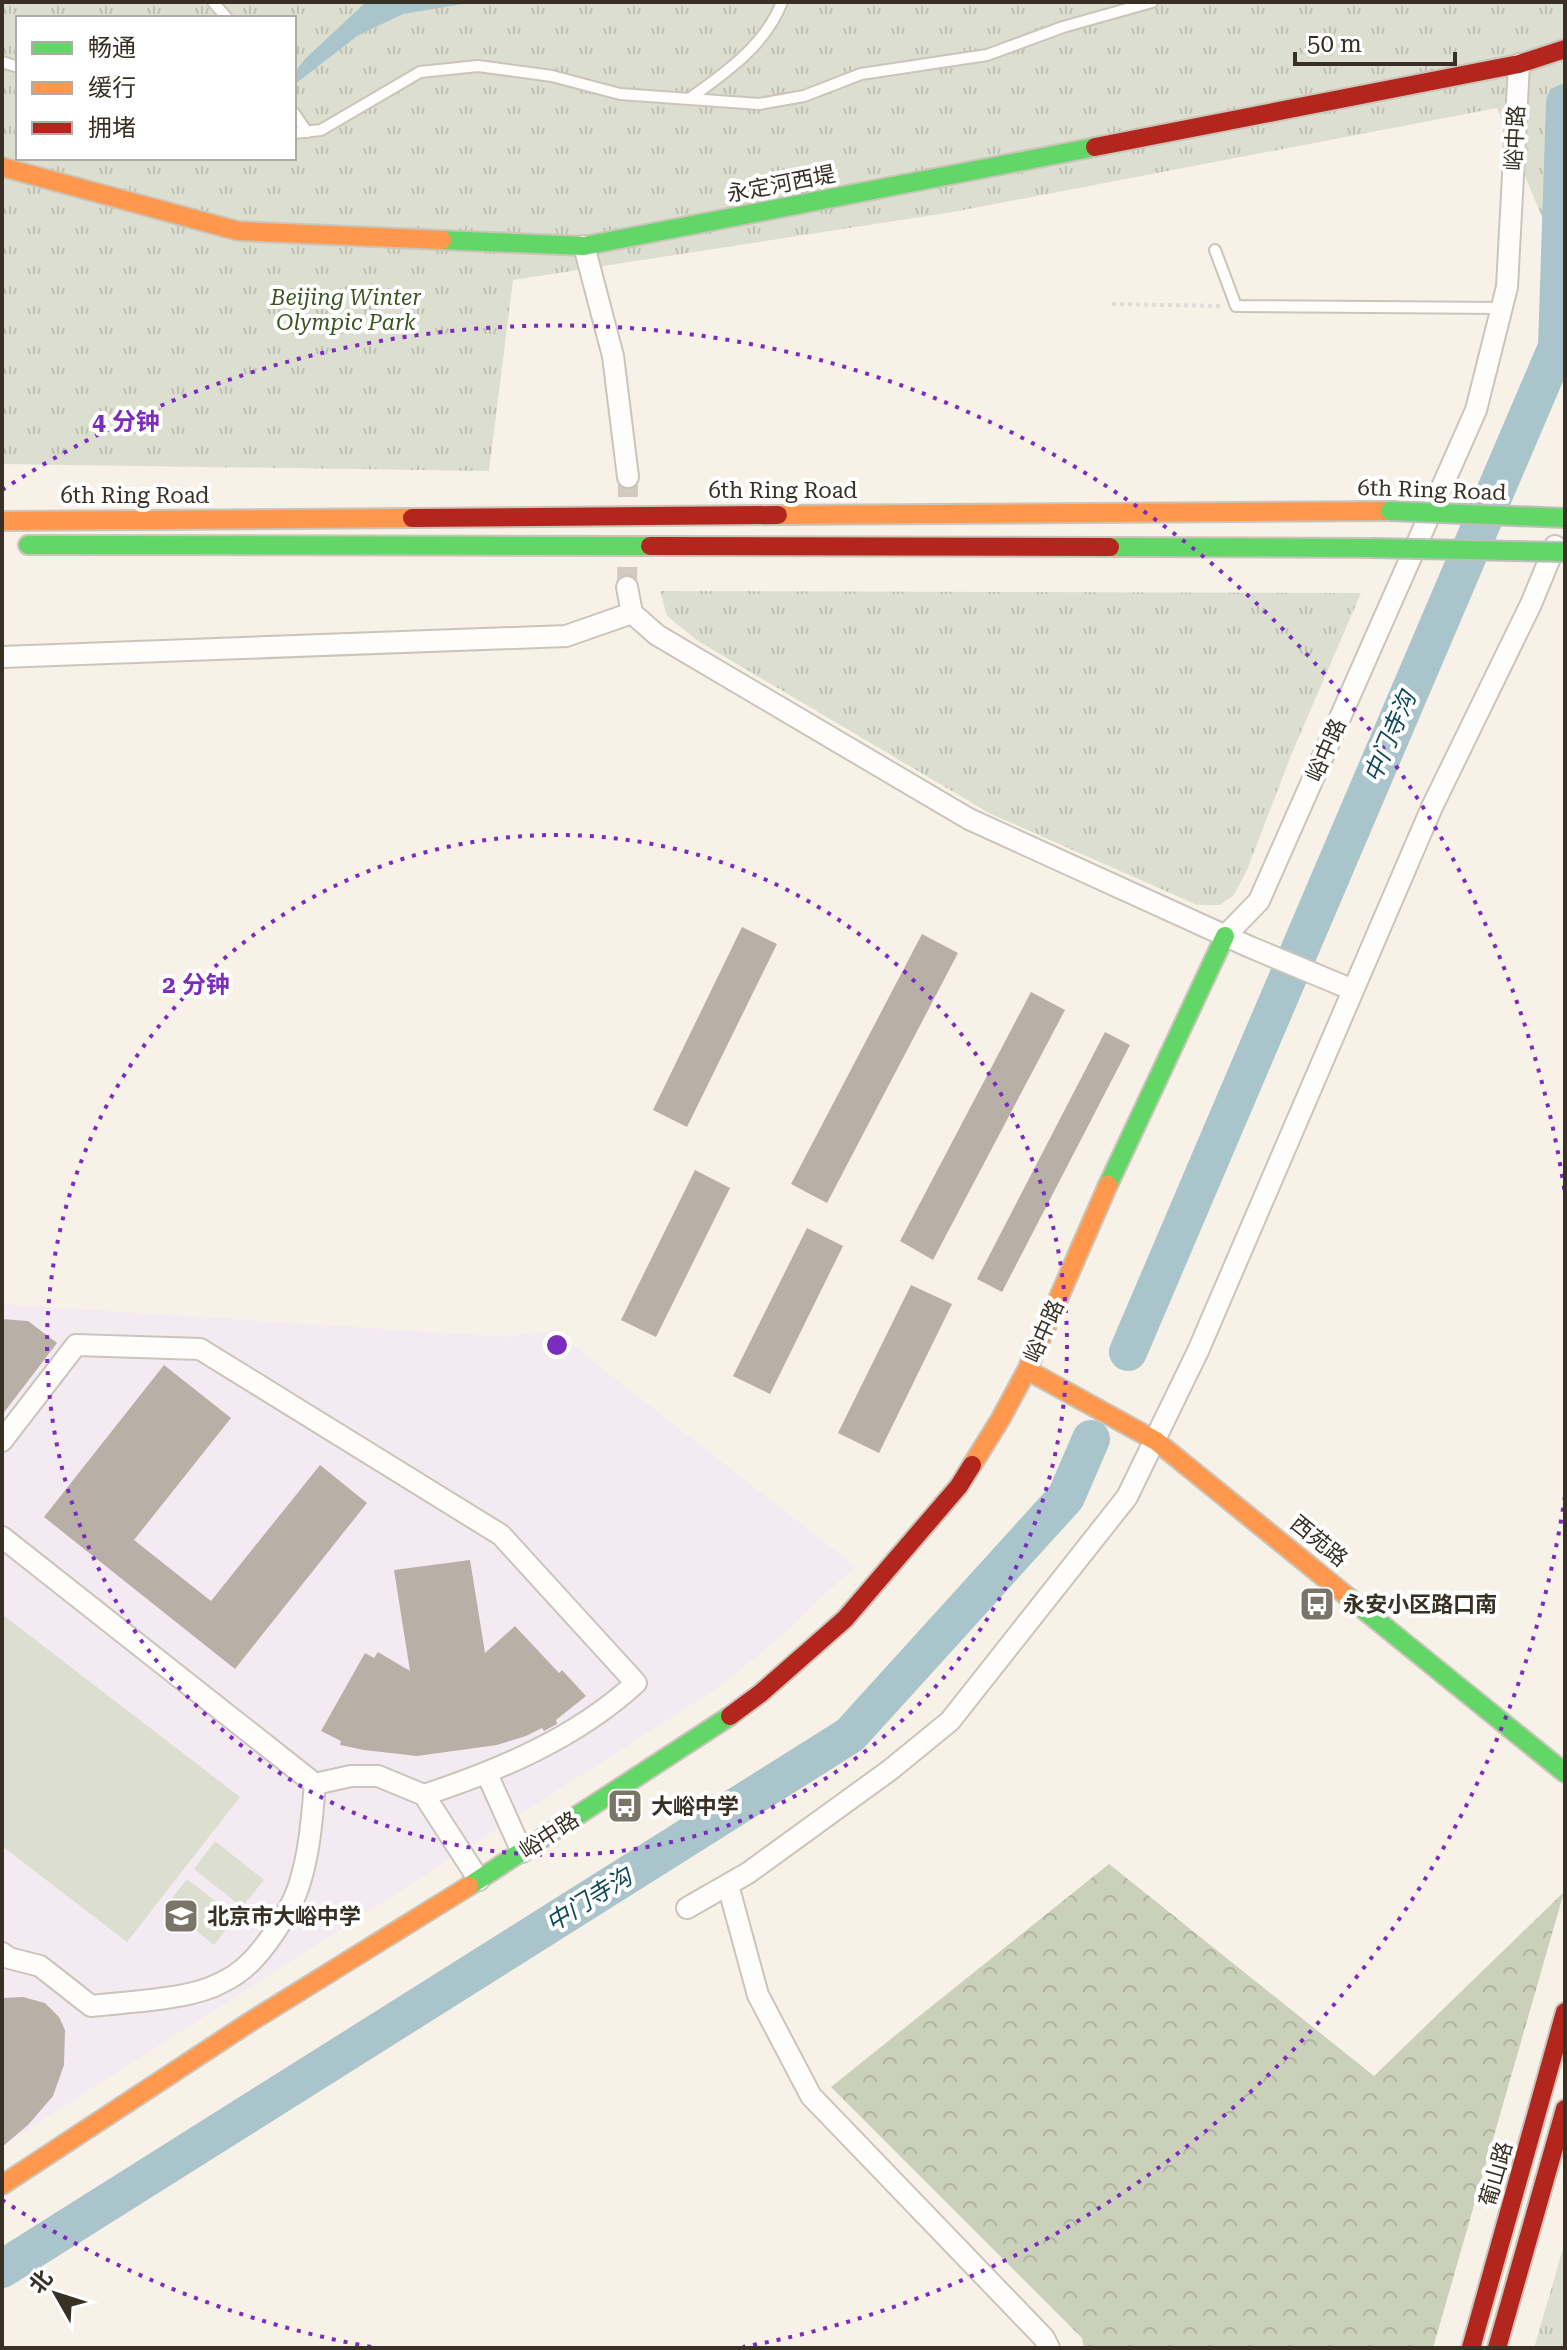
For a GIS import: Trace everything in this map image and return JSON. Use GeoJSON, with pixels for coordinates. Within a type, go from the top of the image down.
{"type":"FeatureCollection","features":[{"type":"Feature","properties":{"kind":"main road","name":"永定河西堤"},"geometry":{"type":"LineString","coordinates":[[2,167],[238,231],[584,246],[1519,64],[1565,49]]}},
{"type":"Feature","properties":{"kind":"main road","name":"6th Ring Road"},"geometry":{"type":"LineString","coordinates":[[2,521],[1390,511],[1565,520]]}},
{"type":"Feature","properties":{"kind":"main road"},"geometry":{"type":"LineString","coordinates":[[2,545],[1372,548],[1565,552]]}},
{"type":"Feature","properties":{"kind":"main road","name":"峪中路"},"geometry":{"type":"LineString","coordinates":[[2,2185],[250,2022],[479,1880],[710,1730],[761,1693],[845,1619],[959,1486],[1000,1420],[1027,1370],[1127,1142],[1225,936]]}},
{"type":"Feature","properties":{"kind":"main road","name":"西苑路"},"geometry":{"type":"LineString","coordinates":[[1027,1370],[1156,1441],[1565,1773]]}},
{"type":"Feature","properties":{"kind":"main road","name":"葡山路"},"geometry":{"type":"LineString","coordinates":[[1471,2348],[1565,2012]]}},
{"type":"Feature","properties":{"kind":"main road"},"geometry":{"type":"LineString","coordinates":[[1497,2348],[1565,2109]]}},
{"type":"Feature","properties":{"kind":"street","name":"峪中路"},"geometry":{"type":"LineString","coordinates":[[1225,936],[1259,901],[1476,410],[1507,287],[1519,64]]}},
{"type":"Feature","properties":{"kind":"street"},"geometry":{"type":"LineString","coordinates":[[584,246],[613,356],[628,477]]}},
{"type":"Feature","properties":{"kind":"street"},"geometry":{"type":"LineString","coordinates":[[687,1908],[748,1873],[890,1770],[950,1721],[1127,1497],[1198,1351],[1432,807],[1531,604],[1565,520]]}},
{"type":"Feature","properties":{"kind":"street"},"geometry":{"type":"LineString","coordinates":[[627,587],[632,613],[657,635],[969,819],[1225,936],[1352,990]]}},
{"type":"Feature","properties":{"kind":"street"},"geometry":{"type":"LineString","coordinates":[[2,657],[566,636],[632,613]]}},
{"type":"Feature","properties":{"kind":"street"},"geometry":{"type":"LineString","coordinates":[[2,1441],[76,1345],[200,1349],[501,1535],[636,1683],[624,1695],[554,1742],[487,1774],[424,1795]]}},
{"type":"Feature","properties":{"kind":"street"},"geometry":{"type":"LineString","coordinates":[[2,1537],[315,1784]]}},
{"type":"Feature","properties":{"kind":"street"},"geometry":{"type":"LineString","coordinates":[[487,1774],[522,1852]]}},
{"type":"Feature","properties":{"kind":"street"},"geometry":{"type":"LineString","coordinates":[[315,1784],[351,1776],[378,1776],[424,1795],[479,1880]]}},
{"type":"Feature","properties":{"kind":"street"},"geometry":{"type":"LineString","coordinates":[[2,1953],[9,1958],[40,1966],[91,2006],[197,1991],[210,1988],[240,1972],[279,1926],[300,1884],[311,1833],[315,1784]]}},
{"type":"Feature","properties":{"kind":"street"},"geometry":{"type":"LineString","coordinates":[[728,1885],[758,1995],[811,2096],[1044,2338],[1049,2348]]}},
{"type":"Feature","properties":{"kind":"lane"},"geometry":{"type":"LineString","coordinates":[[689,99],[741,60],[777,15],[782,2]]}},
{"type":"Feature","properties":{"kind":"lane"},"geometry":{"type":"LineString","coordinates":[[296,133],[321,130],[420,72],[478,66],[552,76],[620,94],[759,104],[804,96],[861,74],[987,55],[1063,27],[1152,2]]}},
{"type":"Feature","properties":{"kind":"lane"},"geometry":{"type":"LineString","coordinates":[[296,116],[307,132]]}},
{"type":"Feature","properties":{"kind":"lane"},"geometry":{"type":"LineString","coordinates":[[1215,250],[1236,306],[1502,308]]}},
{"type":"Feature","properties":{"kind":"path"},"geometry":{"type":"LineString","coordinates":[[1112,304],[1236,306]]}},
{"type":"Feature","properties":{"kind":"shaded area","name":"北京市大峪中学"},"geometry":{"type":"Polygon","coordinates":[[[2,1304],[507,1337],[553,1330],[855,1566],[778,1639],[719,1687],[2,2146],[2,1304]]]}},
{"type":"Feature","properties":{"kind":"green space","name":"Beijing Winter Olympic Park"},"geometry":{"type":"Polygon","coordinates":[[[2,2],[1565,2],[1565,273],[1497,108],[953,212],[513,280],[489,471],[2,464],[2,2]]]}},
{"type":"Feature","properties":{"kind":"green space"},"geometry":{"type":"Polygon","coordinates":[[[660,591],[1361,593],[1234,895],[1220,905],[1197,905],[989,813],[698,641],[667,616],[660,591]]]}},
{"type":"Feature","properties":{"kind":"green space"},"geometry":{"type":"Polygon","coordinates":[[[3,1615],[240,1797],[127,1942],[2,1846],[3,1615]]]}},
{"type":"Feature","properties":{"kind":"green space"},"geometry":{"type":"Polygon","coordinates":[[[215,1841],[264,1880],[242,1907],[194,1869],[215,1841]]]}},
{"type":"Feature","properties":{"kind":"green space"},"geometry":{"type":"Polygon","coordinates":[[[1109,1864],[1374,2076],[1564,1892],[1433,2348],[1084,2348],[1082,2338],[831,2087],[1109,1864]]]}},
{"type":"Feature","properties":{"kind":"green space"},"geometry":{"type":"Polygon","coordinates":[[[187,1879],[236,1917],[214,1945],[166,1906],[187,1879]]]}},
{"type":"Feature","properties":{"kind":"green space"},"geometry":{"type":"Polygon","coordinates":[[[1564,2245],[1565,2348],[1534,2348],[1564,2245]]]}},
{"type":"Feature","properties":{"kind":"water"},"geometry":{"type":"Polygon","coordinates":[[[366,2],[475,2],[403,14],[357,36],[296,83],[296,70],[366,2]]]}},
{"type":"Feature","properties":{"kind":"building"},"geometry":{"type":"Polygon","coordinates":[[[742,927],[777,944],[687,1127],[653,1110],[742,927]]]}},
{"type":"Feature","properties":{"kind":"building"},"geometry":{"type":"Polygon","coordinates":[[[922,934],[958,953],[827,1203],[791,1184],[922,934]]]}},
{"type":"Feature","properties":{"kind":"building"},"geometry":{"type":"Polygon","coordinates":[[[1031,992],[1065,1010],[933,1260],[900,1241],[1031,992]]]}},
{"type":"Feature","properties":{"kind":"building"},"geometry":{"type":"Polygon","coordinates":[[[1105,1032],[1130,1045],[1002,1292],[977,1279],[1105,1032]]]}},
{"type":"Feature","properties":{"kind":"building"},"geometry":{"type":"Polygon","coordinates":[[[695,1170],[730,1188],[656,1337],[621,1320],[695,1170]]]}},
{"type":"Feature","properties":{"kind":"building"},"geometry":{"type":"Polygon","coordinates":[[[807,1228],[843,1246],[770,1394],[733,1376],[807,1228]]]}},
{"type":"Feature","properties":{"kind":"building"},"geometry":{"type":"Polygon","coordinates":[[[911,1285],[952,1304],[879,1453],[838,1433],[911,1285]]]}},
{"type":"Feature","properties":{"kind":"building"},"geometry":{"type":"Polygon","coordinates":[[[2,1319],[28,1321],[57,1343],[2,1415],[2,1319]]]}},
{"type":"Feature","properties":{"kind":"building"},"geometry":{"type":"Polygon","coordinates":[[[164,1365],[231,1418],[134,1540],[211,1601],[320,1465],[367,1503],[235,1669],[44,1517],[164,1365]]]}},
{"type":"Feature","properties":{"kind":"building"},"geometry":{"type":"Polygon","coordinates":[[[470,1560],[485,1653],[515,1626],[559,1673],[562,1670],[586,1696],[556,1720],[557,1724],[544,1731],[542,1728],[497,1745],[417,1756],[340,1745],[341,1741],[321,1731],[365,1653],[374,1658],[378,1652],[410,1671],[394,1570],[470,1560]]]}},
{"type":"Feature","properties":{"kind":"building"},"geometry":{"type":"Polygon","coordinates":[[[23,1997],[45,2003],[59,2017],[65,2030],[64,2065],[53,2096],[28,2125],[2,2147],[2,1998],[23,1997]]]}},
{"type":"Feature","properties":{"kind":"waterway","name":"中门寺沟"},"geometry":{"type":"LineString","coordinates":[[1128,1352],[1557,347],[1565,103]]}},
{"type":"Feature","properties":{"kind":"waterway","name":"中门寺沟"},"geometry":{"type":"LineString","coordinates":[[2,2269],[850,1735],[1066,1497],[1091,1439]]}},
{"type":"Feature","properties":{"kind":"tunnel"},"geometry":{"type":"LineString","coordinates":[[627,587],[628,477]]}},
{"type":"Feature","properties":{"kind":"traffic: fast"},"geometry":{"type":"LineString","coordinates":[[442,240],[584,246],[1095,147]]}},
{"type":"Feature","properties":{"kind":"traffic: fast"},"geometry":{"type":"LineString","coordinates":[[1390,511],[1565,518]]}},
{"type":"Feature","properties":{"kind":"traffic: fast"},"geometry":{"type":"LineString","coordinates":[[28,545],[650,546]]}},
{"type":"Feature","properties":{"kind":"traffic: fast"},"geometry":{"type":"LineString","coordinates":[[1110,547],[1372,548]]}},
{"type":"Feature","properties":{"kind":"traffic: fast"},"geometry":{"type":"LineString","coordinates":[[1372,548],[1565,552]]}},
{"type":"Feature","properties":{"kind":"traffic: fast"},"geometry":{"type":"LineString","coordinates":[[1108,1185],[1225,936]]}},
{"type":"Feature","properties":{"kind":"traffic: fast"},"geometry":{"type":"LineString","coordinates":[[1348,1597],[1565,1773]]}},
{"type":"Feature","properties":{"kind":"traffic: fast"},"geometry":{"type":"LineString","coordinates":[[469,1886],[730,1716]]}},
{"type":"Feature","properties":{"kind":"traffic: slow"},"geometry":{"type":"LineString","coordinates":[[2,167],[238,231],[442,240]]}},
{"type":"Feature","properties":{"kind":"traffic: slow"},"geometry":{"type":"LineString","coordinates":[[778,515],[1390,511]]}},
{"type":"Feature","properties":{"kind":"traffic: slow"},"geometry":{"type":"LineString","coordinates":[[2,521],[412,518]]}},
{"type":"Feature","properties":{"kind":"traffic: slow"},"geometry":{"type":"LineString","coordinates":[[972,1465],[1027,1370],[1108,1185]]}},
{"type":"Feature","properties":{"kind":"traffic: slow"},"geometry":{"type":"LineString","coordinates":[[1027,1370],[1156,1441],[1348,1597]]}},
{"type":"Feature","properties":{"kind":"traffic: slow"},"geometry":{"type":"LineString","coordinates":[[2,2185],[250,2022],[469,1886]]}},
{"type":"Feature","properties":{"kind":"traffic: jam"},"geometry":{"type":"LineString","coordinates":[[1095,147],[1519,64],[1565,49]]}},
{"type":"Feature","properties":{"kind":"traffic: jam"},"geometry":{"type":"LineString","coordinates":[[412,518],[778,515]]}},
{"type":"Feature","properties":{"kind":"traffic: jam"},"geometry":{"type":"LineString","coordinates":[[650,546],[1110,547]]}},
{"type":"Feature","properties":{"kind":"traffic: jam"},"geometry":{"type":"LineString","coordinates":[[730,1716],[761,1693],[845,1619],[959,1486],[972,1465]]}},
{"type":"Feature","properties":{"kind":"traffic: jam"},"geometry":{"type":"LineString","coordinates":[[1471,2348],[1565,2012]]}},
{"type":"Feature","properties":{"kind":"traffic: jam"},"geometry":{"type":"LineString","coordinates":[[1497,2348],[1565,2109]]}},
{"type":"Feature","properties":{"kind":"place","name":"永安小区路口南"},"geometry":{"type":"Point","coordinates":[1317,1604]}},
{"type":"Feature","properties":{"kind":"place","name":"大峪中学"},"geometry":{"type":"Point","coordinates":[625,1806]}},
{"type":"Feature","properties":{"kind":"place","name":"北京市大峪中学"},"geometry":{"type":"Point","coordinates":[181,1916]}}]}
